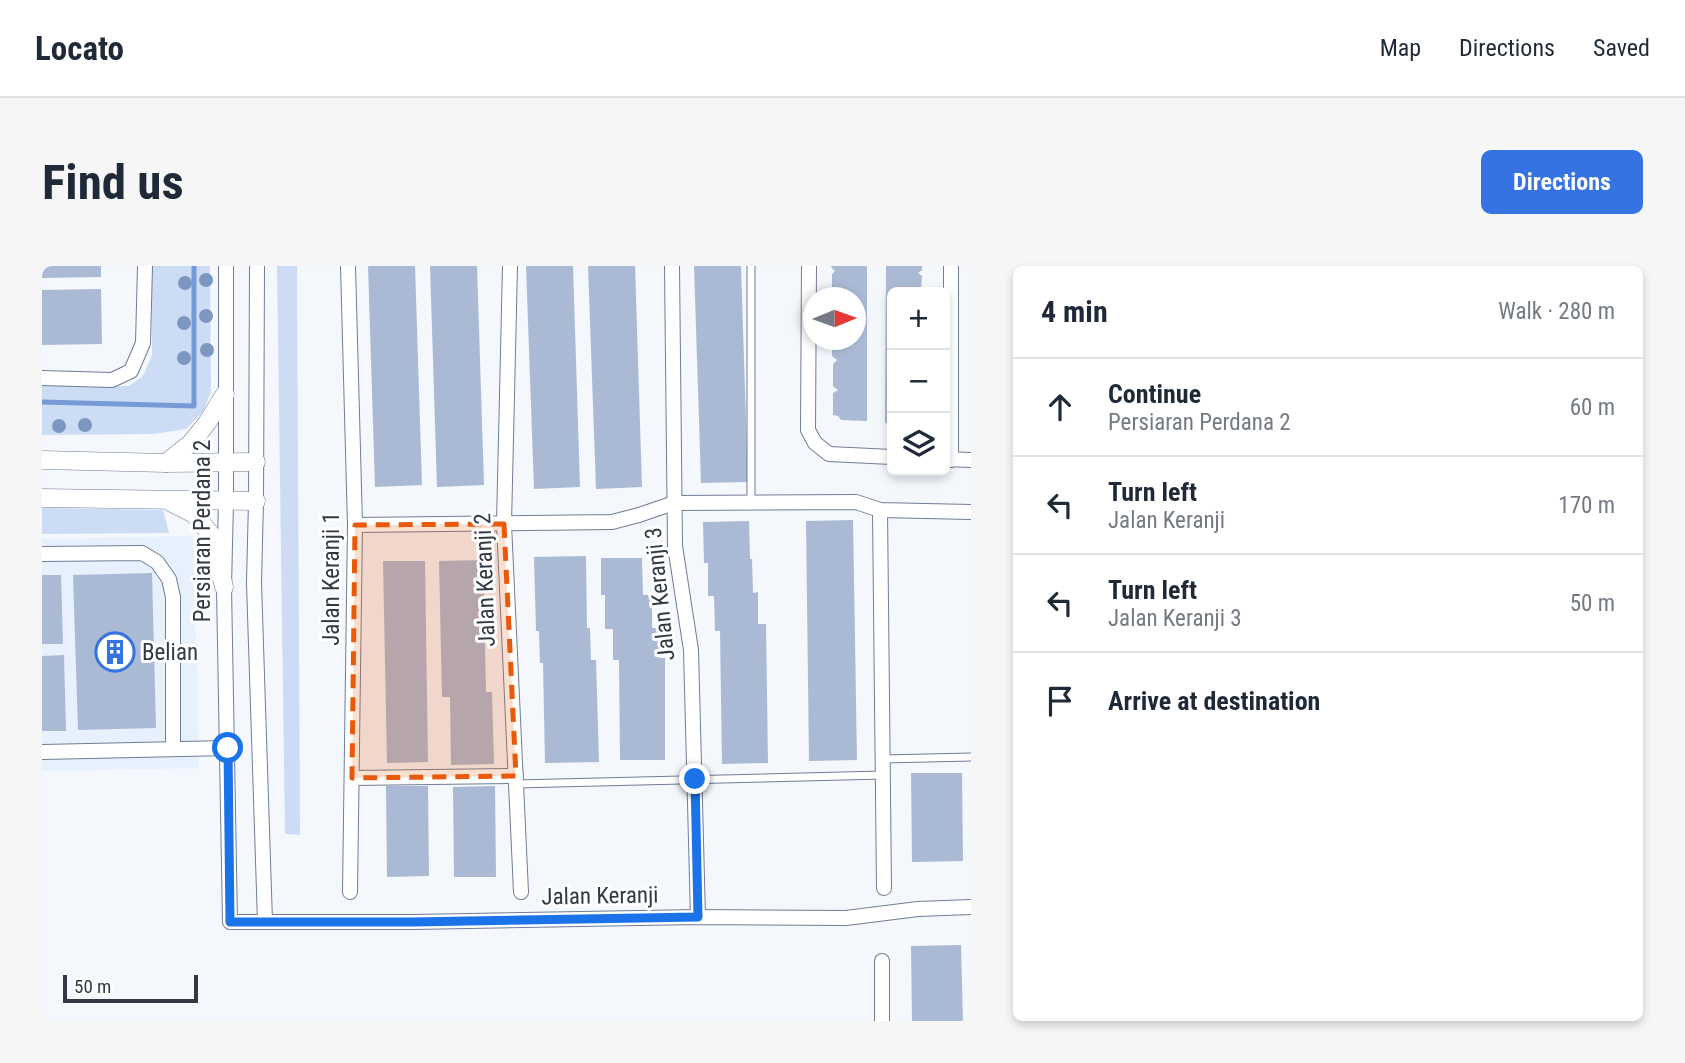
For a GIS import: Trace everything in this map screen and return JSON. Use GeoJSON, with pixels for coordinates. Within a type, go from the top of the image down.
{"type":"FeatureCollection","features":[{"type":"Feature","properties":{"kind":"street"},"geometry":{"type":"LineString","coordinates":[[42,378],[112,380],[131,371],[143,343],[145,266]]}},
{"type":"Feature","properties":{"kind":"street","name":"Persiaran Perdana 2"},"geometry":{"type":"LineString","coordinates":[[226,266],[224,587],[230,922]]}},
{"type":"Feature","properties":{"kind":"street"},"geometry":{"type":"LineString","coordinates":[[257,266],[254,583],[265,922]]}},
{"type":"Feature","properties":{"kind":"street","name":"Jalan Keranji 1"},"geometry":{"type":"LineString","coordinates":[[348,266],[355,525],[350,892]]}},
{"type":"Feature","properties":{"kind":"street","name":"Jalan Keranji 2"},"geometry":{"type":"LineString","coordinates":[[509,266],[504,524],[521,892]]}},
{"type":"Feature","properties":{"kind":"street","name":"Jalan Keranji 3"},"geometry":{"type":"LineString","coordinates":[[672,266],[675,545],[691,650],[698,917]]}},
{"type":"Feature","properties":{"kind":"street"},"geometry":{"type":"LineString","coordinates":[[809,266],[808,430],[815,443],[829,454],[887,457]]}},
{"type":"Feature","properties":{"kind":"street"},"geometry":{"type":"LineString","coordinates":[[949,413],[951,266]]}},
{"type":"Feature","properties":{"kind":"street"},"geometry":{"type":"LineString","coordinates":[[166,463],[191,443],[225,394]]}},
{"type":"Feature","properties":{"kind":"street"},"geometry":{"type":"LineString","coordinates":[[950,459],[971,460]]}},
{"type":"Feature","properties":{"kind":"street"},"geometry":{"type":"LineString","coordinates":[[42,460],[256,462]]}},
{"type":"Feature","properties":{"kind":"street"},"geometry":{"type":"LineString","coordinates":[[42,498],[256,500]]}},
{"type":"Feature","properties":{"kind":"street"},"geometry":{"type":"LineString","coordinates":[[166,500],[194,514],[212,536],[224,587]]}},
{"type":"Feature","properties":{"kind":"street"},"geometry":{"type":"LineString","coordinates":[[355,525],[612,522],[639,516],[674,503],[856,502],[880,510],[971,512]]}},
{"type":"Feature","properties":{"kind":"street"},"geometry":{"type":"LineString","coordinates":[[880,510],[884,888]]}},
{"type":"Feature","properties":{"kind":"street"},"geometry":{"type":"LineString","coordinates":[[42,554],[142,553],[157,562],[169,579],[173,597],[173,749]]}},
{"type":"Feature","properties":{"kind":"street"},"geometry":{"type":"LineString","coordinates":[[42,752],[228,748]]}},
{"type":"Feature","properties":{"kind":"street"},"geometry":{"type":"LineString","coordinates":[[352,778],[516,780]]}},
{"type":"Feature","properties":{"kind":"street","name":"Jalan Keranji"},"geometry":{"type":"LineString","coordinates":[[230,922],[846,918],[918,909],[971,907]]}},
{"type":"Feature","properties":{"kind":"street"},"geometry":{"type":"LineString","coordinates":[[882,961],[882,1021]]}},
{"type":"Feature","properties":{"kind":"lane"},"geometry":{"type":"LineString","coordinates":[[751,266],[751,504]]}},
{"type":"Feature","properties":{"kind":"lane"},"geometry":{"type":"LineString","coordinates":[[883,759],[971,757]]}},
{"type":"Feature","properties":{"kind":"lane"},"geometry":{"type":"LineString","coordinates":[[516,780],[884,775]]}},
{"type":"Feature","properties":{"kind":"highlighted area"},"geometry":{"type":"Polygon","coordinates":[[[504,524],[516,776],[352,778],[355,525],[504,524]]]}},
{"type":"Feature","properties":{"kind":"shaded area"},"geometry":{"type":"Polygon","coordinates":[[[152,266],[210,266],[211,391],[203,412],[186,429],[154,434],[42,435],[42,386],[129,386],[143,376],[152,355],[152,266]]]}},
{"type":"Feature","properties":{"kind":"shaded area"},"geometry":{"type":"Polygon","coordinates":[[[277,266],[297,266],[300,835],[285,834],[277,266]]]}},
{"type":"Feature","properties":{"kind":"shaded area"},"geometry":{"type":"Polygon","coordinates":[[[42,508],[163,510],[169,533],[42,534],[42,508]]]}},
{"type":"Feature","properties":{"kind":"shaded area","name":"Belian"},"geometry":{"type":"Polygon","coordinates":[[[193,536],[199,768],[42,771],[42,539],[193,536]]]}},
{"type":"Feature","properties":{"kind":"building"},"geometry":{"type":"Polygon","coordinates":[[[42,266],[101,266],[101,277],[42,278],[42,266]]]}},
{"type":"Feature","properties":{"kind":"building"},"geometry":{"type":"Polygon","coordinates":[[[368,266],[415,266],[422,485],[375,487],[368,266]]]}},
{"type":"Feature","properties":{"kind":"building"},"geometry":{"type":"Polygon","coordinates":[[[430,266],[477,266],[484,485],[437,487],[430,266]]]}},
{"type":"Feature","properties":{"kind":"building"},"geometry":{"type":"Polygon","coordinates":[[[526,266],[573,266],[580,487],[534,489],[526,266]]]}},
{"type":"Feature","properties":{"kind":"building"},"geometry":{"type":"Polygon","coordinates":[[[588,266],[635,266],[642,487],[596,489],[588,266]]]}},
{"type":"Feature","properties":{"kind":"building"},"geometry":{"type":"Polygon","coordinates":[[[694,266],[741,266],[748,482],[701,483],[694,266]]]}},
{"type":"Feature","properties":{"kind":"building"},"geometry":{"type":"Polygon","coordinates":[[[831,266],[867,266],[867,421],[841,420],[833,415],[833,393],[838,390],[833,386],[833,364],[837,360],[832,356],[832,350],[866,350],[866,287],[832,287],[832,274],[835,271],[831,266]]]}},
{"type":"Feature","properties":{"kind":"building"},"geometry":{"type":"Polygon","coordinates":[[[886,266],[922,266],[918,273],[922,276],[921,287],[887,287],[885,423],[886,266]]]}},
{"type":"Feature","properties":{"kind":"building"},"geometry":{"type":"Polygon","coordinates":[[[101,289],[102,344],[42,345],[42,290],[101,289]]]}},
{"type":"Feature","properties":{"kind":"building"},"geometry":{"type":"Polygon","coordinates":[[[853,520],[857,760],[809,761],[806,521],[853,520]]]}},
{"type":"Feature","properties":{"kind":"building"},"geometry":{"type":"Polygon","coordinates":[[[749,521],[753,593],[758,592],[758,624],[766,624],[768,763],[722,764],[720,631],[715,631],[714,596],[708,596],[708,563],[704,563],[703,522],[749,521]]]}},
{"type":"Feature","properties":{"kind":"building"},"geometry":{"type":"Polygon","coordinates":[[[586,556],[587,628],[590,628],[591,660],[596,660],[599,762],[545,763],[543,663],[540,663],[539,631],[536,631],[534,557],[586,556]]]}},
{"type":"Feature","properties":{"kind":"building"},"geometry":{"type":"Polygon","coordinates":[[[601,558],[642,558],[643,595],[652,595],[652,628],[659,628],[659,658],[665,658],[665,760],[620,760],[619,660],[613,660],[613,629],[605,629],[601,558]]]}},
{"type":"Feature","properties":{"kind":"building"},"geometry":{"type":"Polygon","coordinates":[[[483,560],[486,692],[492,692],[494,764],[451,765],[450,697],[442,697],[439,561],[483,560]]]}},
{"type":"Feature","properties":{"kind":"building"},"geometry":{"type":"Polygon","coordinates":[[[383,561],[425,561],[428,762],[387,763],[383,561]]]}},
{"type":"Feature","properties":{"kind":"building","name":"Belian"},"geometry":{"type":"Polygon","coordinates":[[[152,573],[156,728],[78,730],[73,575],[152,573]]]}},
{"type":"Feature","properties":{"kind":"building"},"geometry":{"type":"Polygon","coordinates":[[[42,575],[61,575],[63,644],[42,644],[42,575]]]}},
{"type":"Feature","properties":{"kind":"building"},"geometry":{"type":"Polygon","coordinates":[[[64,655],[66,731],[42,731],[42,656],[64,655]]]}},
{"type":"Feature","properties":{"kind":"building"},"geometry":{"type":"Polygon","coordinates":[[[911,773],[962,773],[963,861],[912,862],[911,773]]]}},
{"type":"Feature","properties":{"kind":"building"},"geometry":{"type":"Polygon","coordinates":[[[386,786],[428,786],[429,876],[387,877],[386,786]]]}},
{"type":"Feature","properties":{"kind":"building"},"geometry":{"type":"Polygon","coordinates":[[[495,786],[496,877],[454,877],[453,787],[495,786]]]}},
{"type":"Feature","properties":{"kind":"building"},"geometry":{"type":"Polygon","coordinates":[[[961,945],[963,1021],[912,1021],[911,946],[961,945]]]}},
{"type":"Feature","properties":{"kind":"waterway"},"geometry":{"type":"LineString","coordinates":[[42,402],[194,406],[194,266]]}},
{"type":"Feature","properties":{"kind":"place","name":"Belian"},"geometry":{"type":"Point","coordinates":[115,652]}},
{"type":"Feature","properties":{"kind":"route"},"geometry":{"type":"LineString","coordinates":[[228,748],[230,922],[698,917],[695,779]]}}]}
